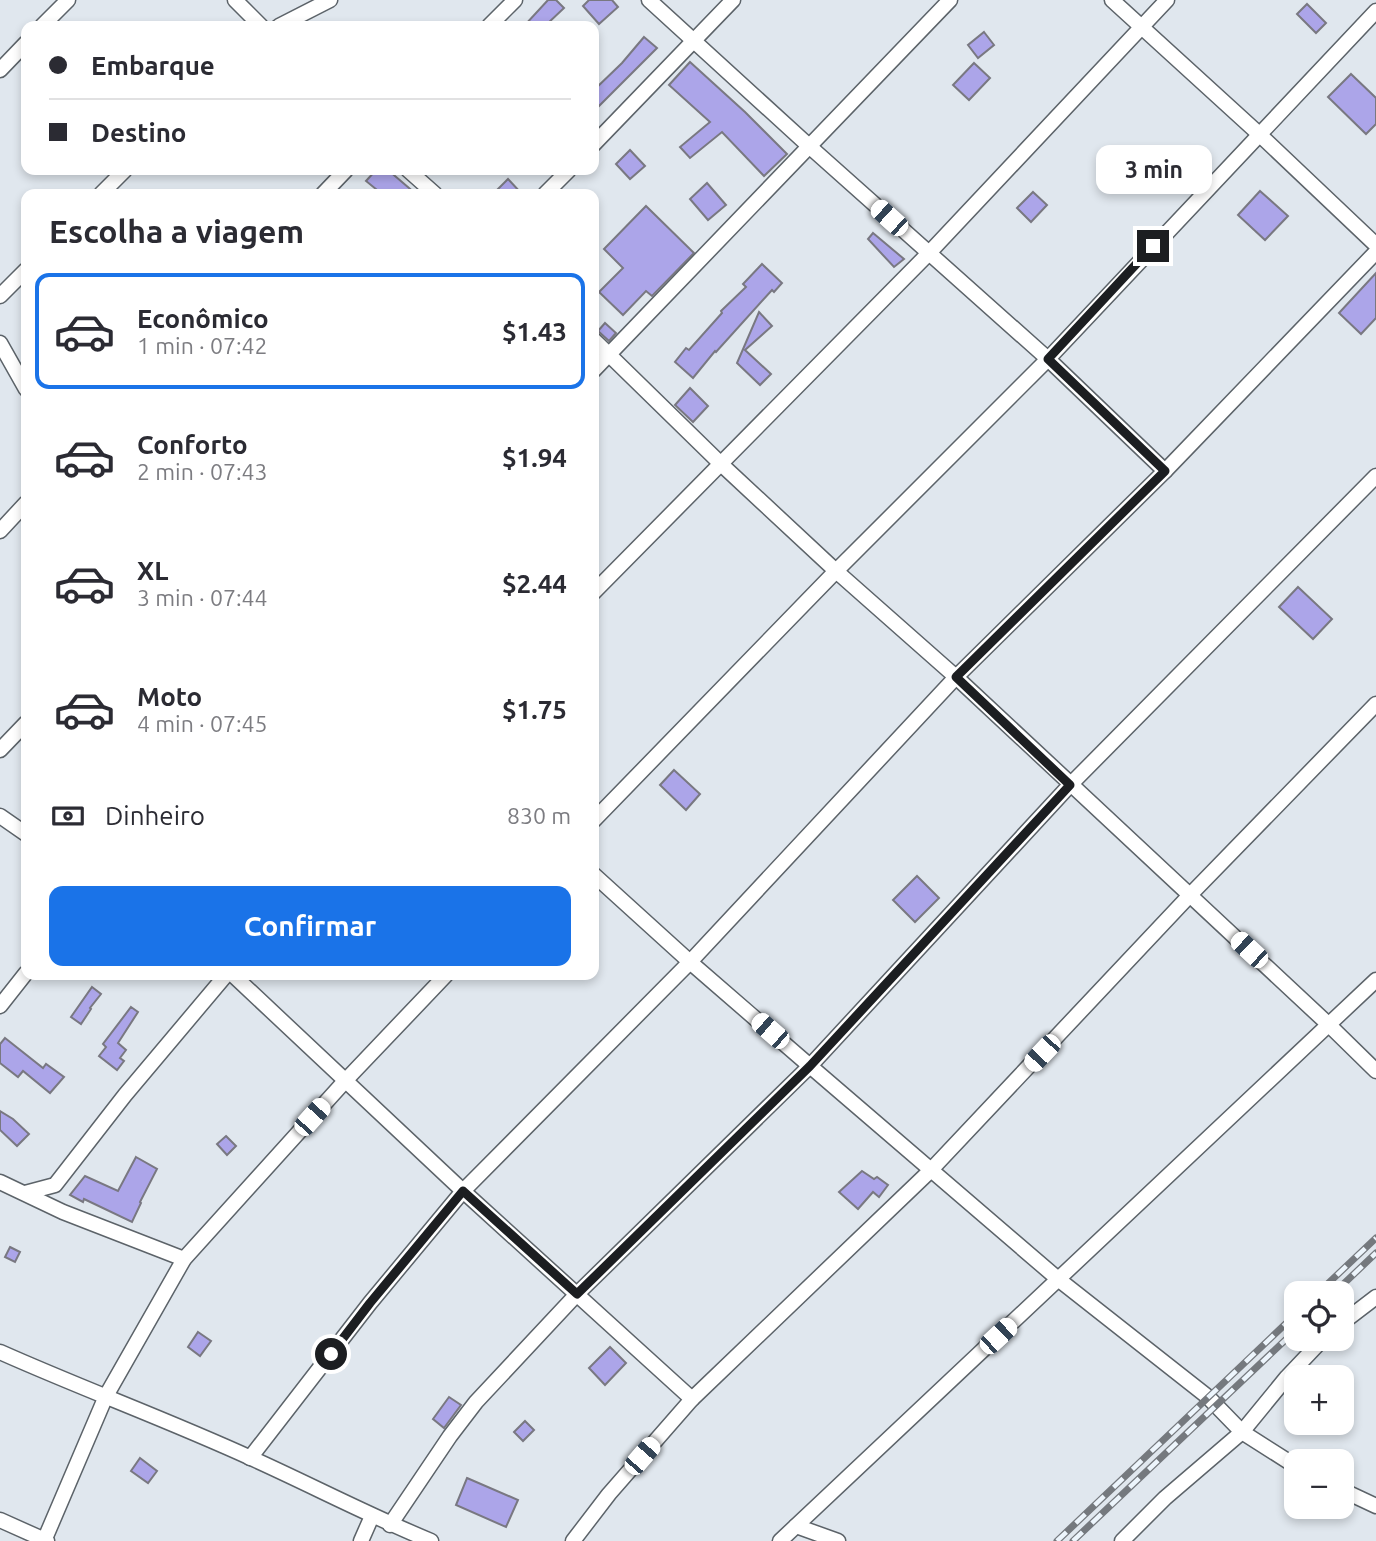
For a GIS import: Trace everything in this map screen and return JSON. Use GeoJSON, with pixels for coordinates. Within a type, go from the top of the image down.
{"type":"FeatureCollection","features":[{"type":"Feature","properties":{"kind":"street"},"geometry":{"type":"LineString","coordinates":[[47,21],[68,0]]}},
{"type":"Feature","properties":{"kind":"street"},"geometry":{"type":"LineString","coordinates":[[235,0],[256,21]]}},
{"type":"Feature","properties":{"kind":"street"},"geometry":{"type":"LineString","coordinates":[[289,21],[330,0]]}},
{"type":"Feature","properties":{"kind":"street"},"geometry":{"type":"LineString","coordinates":[[494,21],[515,0]]}},
{"type":"Feature","properties":{"kind":"street"},"geometry":{"type":"LineString","coordinates":[[649,0],[1048,359],[1165,471]]}},
{"type":"Feature","properties":{"kind":"street"},"geometry":{"type":"LineString","coordinates":[[599,139],[733,0]]}},
{"type":"Feature","properties":{"kind":"street"},"geometry":{"type":"LineString","coordinates":[[599,365],[950,0]]}},
{"type":"Feature","properties":{"kind":"street"},"geometry":{"type":"LineString","coordinates":[[1112,0],[1376,245]]}},
{"type":"Feature","properties":{"kind":"street"},"geometry":{"type":"LineString","coordinates":[[599,587],[929,253],[1167,0]]}},
{"type":"Feature","properties":{"kind":"street"},"geometry":{"type":"LineString","coordinates":[[599,815],[836,571],[1048,359],[1376,11]]}},
{"type":"Feature","properties":{"kind":"street"},"geometry":{"type":"LineString","coordinates":[[0,70],[21,48]]}},
{"type":"Feature","properties":{"kind":"street"},"geometry":{"type":"LineString","coordinates":[[106,189],[120,175]]}},
{"type":"Feature","properties":{"kind":"street"},"geometry":{"type":"LineString","coordinates":[[328,189],[341,175]]}},
{"type":"Feature","properties":{"kind":"street"},"geometry":{"type":"LineString","coordinates":[[414,175],[429,189]]}},
{"type":"Feature","properties":{"kind":"street"},"geometry":{"type":"LineString","coordinates":[[550,189],[564,175]]}},
{"type":"Feature","properties":{"kind":"street"},"geometry":{"type":"LineString","coordinates":[[250,1458],[370,1303],[463,1191],[690,962],[956,677],[1165,471],[1376,252]]}},
{"type":"Feature","properties":{"kind":"street"},"geometry":{"type":"LineString","coordinates":[[0,296],[21,275]]}},
{"type":"Feature","properties":{"kind":"street"},"geometry":{"type":"LineString","coordinates":[[0,343],[21,380]]}},
{"type":"Feature","properties":{"kind":"street"},"geometry":{"type":"LineString","coordinates":[[599,344],[721,464],[956,677],[1376,1071]]}},
{"type":"Feature","properties":{"kind":"street"},"geometry":{"type":"LineString","coordinates":[[390,1525],[476,1402],[577,1294],[810,1066],[1070,785],[1376,476]]}},
{"type":"Feature","properties":{"kind":"street"},"geometry":{"type":"LineString","coordinates":[[0,531],[21,508]]}},
{"type":"Feature","properties":{"kind":"street"},"geometry":{"type":"LineString","coordinates":[[573,1541],[692,1399],[930,1171],[1190,895],[1376,704]]}},
{"type":"Feature","properties":{"kind":"street"},"geometry":{"type":"LineString","coordinates":[[0,750],[21,728]]}},
{"type":"Feature","properties":{"kind":"street"},"geometry":{"type":"LineString","coordinates":[[0,816],[21,831]]}},
{"type":"Feature","properties":{"kind":"street"},"geometry":{"type":"LineString","coordinates":[[599,879],[930,1171],[1058,1279],[1209,1397],[1242,1432],[1284,1459]]}},
{"type":"Feature","properties":{"kind":"street"},"geometry":{"type":"LineString","coordinates":[[0,1006],[21,979]]}},
{"type":"Feature","properties":{"kind":"street"},"geometry":{"type":"LineString","coordinates":[[25,1193],[55,1185],[125,1095],[222,980]]}},
{"type":"Feature","properties":{"kind":"street"},"geometry":{"type":"LineString","coordinates":[[238,980],[463,1191],[692,1399]]}},
{"type":"Feature","properties":{"kind":"street"},"geometry":{"type":"LineString","coordinates":[[0,1520],[45,1541],[106,1396],[184,1259],[345,1081],[441,980]]}},
{"type":"Feature","properties":{"kind":"street"},"geometry":{"type":"LineString","coordinates":[[780,1541],[1376,981]]}},
{"type":"Feature","properties":{"kind":"street"},"geometry":{"type":"LineString","coordinates":[[0,1182],[63,1212],[184,1259]]}},
{"type":"Feature","properties":{"kind":"street"},"geometry":{"type":"LineString","coordinates":[[55,1185],[63,1212]]}},
{"type":"Feature","properties":{"kind":"street"},"geometry":{"type":"LineString","coordinates":[[1354,1314],[1376,1297]]}},
{"type":"Feature","properties":{"kind":"street"},"geometry":{"type":"LineString","coordinates":[[1122,1541],[1166,1498],[1242,1432],[1311,1351]]}},
{"type":"Feature","properties":{"kind":"street"},"geometry":{"type":"LineString","coordinates":[[0,1352],[250,1458],[390,1525],[431,1541]]}},
{"type":"Feature","properties":{"kind":"street"},"geometry":{"type":"LineString","coordinates":[[1354,1496],[1376,1506]]}},
{"type":"Feature","properties":{"kind":"street"},"geometry":{"type":"LineString","coordinates":[[361,1541],[372,1516]]}},
{"type":"Feature","properties":{"kind":"street"},"geometry":{"type":"LineString","coordinates":[[796,1526],[838,1541]]}},
{"type":"Feature","properties":{"kind":"building"},"geometry":{"type":"Polygon","coordinates":[[[548,0],[556,0],[564,8],[550,21],[529,21],[548,0]]]}},
{"type":"Feature","properties":{"kind":"building"},"geometry":{"type":"Polygon","coordinates":[[[589,0],[612,0],[618,7],[599,24],[583,6],[589,0]]]}},
{"type":"Feature","properties":{"kind":"building"},"geometry":{"type":"Polygon","coordinates":[[[1307,4],[1326,23],[1316,33],[1297,14],[1307,4]]]}},
{"type":"Feature","properties":{"kind":"building"},"geometry":{"type":"Polygon","coordinates":[[[984,32],[994,45],[978,58],[968,45],[984,32]]]}},
{"type":"Feature","properties":{"kind":"building"},"geometry":{"type":"Polygon","coordinates":[[[644,37],[657,48],[599,106],[599,85],[644,37]]]}},
{"type":"Feature","properties":{"kind":"building"},"geometry":{"type":"Polygon","coordinates":[[[690,62],[787,154],[764,176],[722,132],[690,158],[680,147],[710,122],[669,85],[690,62]]]}},
{"type":"Feature","properties":{"kind":"building"},"geometry":{"type":"Polygon","coordinates":[[[974,63],[990,78],[969,100],[953,85],[974,63]]]}},
{"type":"Feature","properties":{"kind":"building"},"geometry":{"type":"Polygon","coordinates":[[[1351,74],[1376,98],[1376,124],[1366,134],[1328,97],[1351,74]]]}},
{"type":"Feature","properties":{"kind":"building"},"geometry":{"type":"Polygon","coordinates":[[[630,150],[645,166],[630,179],[616,164],[630,150]]]}},
{"type":"Feature","properties":{"kind":"building"},"geometry":{"type":"Polygon","coordinates":[[[371,175],[394,175],[410,189],[376,189],[366,181],[371,175]]]}},
{"type":"Feature","properties":{"kind":"building"},"geometry":{"type":"Polygon","coordinates":[[[508,179],[517,189],[498,189],[508,179]]]}},
{"type":"Feature","properties":{"kind":"building"},"geometry":{"type":"Polygon","coordinates":[[[707,183],[726,205],[708,220],[690,199],[707,183]]]}},
{"type":"Feature","properties":{"kind":"building"},"geometry":{"type":"Polygon","coordinates":[[[1260,191],[1288,216],[1265,240],[1238,215],[1260,191]]]}},
{"type":"Feature","properties":{"kind":"building"},"geometry":{"type":"Polygon","coordinates":[[[1033,192],[1047,205],[1031,222],[1017,208],[1033,192]]]}},
{"type":"Feature","properties":{"kind":"building"},"geometry":{"type":"Polygon","coordinates":[[[646,206],[694,253],[652,296],[646,291],[623,315],[599,292],[623,268],[604,249],[646,206]]]}},
{"type":"Feature","properties":{"kind":"building"},"geometry":{"type":"Polygon","coordinates":[[[873,233],[904,259],[894,267],[868,239],[873,233]]]}},
{"type":"Feature","properties":{"kind":"building"},"geometry":{"type":"Polygon","coordinates":[[[762,264],[782,283],[774,292],[772,290],[693,378],[675,362],[746,287],[743,284],[762,264]]]}},
{"type":"Feature","properties":{"kind":"building"},"geometry":{"type":"Polygon","coordinates":[[[1376,273],[1376,318],[1361,334],[1339,313],[1376,273]]]}},
{"type":"Feature","properties":{"kind":"building"},"geometry":{"type":"Polygon","coordinates":[[[759,312],[772,326],[745,350],[771,374],[760,385],[737,363],[759,312]]]}},
{"type":"Feature","properties":{"kind":"building"},"geometry":{"type":"Polygon","coordinates":[[[605,323],[616,333],[609,341],[599,330],[605,323]]]}},
{"type":"Feature","properties":{"kind":"building"},"geometry":{"type":"Polygon","coordinates":[[[690,388],[708,406],[693,422],[675,405],[690,388]]]}},
{"type":"Feature","properties":{"kind":"building"},"geometry":{"type":"Polygon","coordinates":[[[1298,587],[1332,619],[1313,639],[1279,607],[1298,587]]]}},
{"type":"Feature","properties":{"kind":"building"},"geometry":{"type":"Polygon","coordinates":[[[674,770],[700,794],[686,810],[660,785],[674,770]]]}},
{"type":"Feature","properties":{"kind":"building"},"geometry":{"type":"Polygon","coordinates":[[[917,876],[939,898],[915,922],[893,900],[917,876]]]}},
{"type":"Feature","properties":{"kind":"building"},"geometry":{"type":"Polygon","coordinates":[[[92,987],[101,994],[81,1024],[71,1017],[92,987]]]}},
{"type":"Feature","properties":{"kind":"building"},"geometry":{"type":"Polygon","coordinates":[[[131,1007],[138,1012],[118,1043],[126,1050],[120,1058],[124,1061],[117,1070],[99,1056],[106,1047],[103,1044],[131,1007]]]}},
{"type":"Feature","properties":{"kind":"building"},"geometry":{"type":"Polygon","coordinates":[[[5,1038],[43,1068],[46,1064],[64,1077],[50,1093],[23,1071],[18,1077],[0,1063],[0,1044],[5,1038]]]}},
{"type":"Feature","properties":{"kind":"building"},"geometry":{"type":"Polygon","coordinates":[[[0,1111],[29,1134],[17,1146],[0,1130],[0,1111]]]}},
{"type":"Feature","properties":{"kind":"building"},"geometry":{"type":"Polygon","coordinates":[[[226,1136],[236,1146],[227,1155],[217,1144],[226,1136]]]}},
{"type":"Feature","properties":{"kind":"building"},"geometry":{"type":"Polygon","coordinates":[[[136,1157],[157,1169],[132,1222],[70,1195],[85,1176],[118,1191],[136,1157]]]}},
{"type":"Feature","properties":{"kind":"building"},"geometry":{"type":"Polygon","coordinates":[[[862,1171],[888,1185],[879,1197],[873,1192],[858,1209],[839,1192],[862,1171]]]}},
{"type":"Feature","properties":{"kind":"building"},"geometry":{"type":"Polygon","coordinates":[[[10,1247],[20,1252],[15,1262],[5,1257],[10,1247]]]}},
{"type":"Feature","properties":{"kind":"building"},"geometry":{"type":"Polygon","coordinates":[[[198,1332],[211,1341],[200,1356],[188,1347],[198,1332]]]}},
{"type":"Feature","properties":{"kind":"building"},"geometry":{"type":"Polygon","coordinates":[[[610,1347],[626,1363],[605,1385],[589,1368],[610,1347]]]}},
{"type":"Feature","properties":{"kind":"building"},"geometry":{"type":"Polygon","coordinates":[[[449,1397],[461,1405],[444,1428],[433,1419],[449,1397]]]}},
{"type":"Feature","properties":{"kind":"building"},"geometry":{"type":"Polygon","coordinates":[[[525,1421],[534,1430],[523,1441],[514,1432],[525,1421]]]}},
{"type":"Feature","properties":{"kind":"building"},"geometry":{"type":"Polygon","coordinates":[[[140,1458],[157,1471],[148,1483],[131,1471],[140,1458]]]}},
{"type":"Feature","properties":{"kind":"building"},"geometry":{"type":"Polygon","coordinates":[[[467,1478],[518,1500],[506,1527],[456,1505],[467,1478]]]}},
{"type":"Feature","properties":{"kind":"railway"},"geometry":{"type":"LineString","coordinates":[[1331,1281],[1376,1238]]}},
{"type":"Feature","properties":{"kind":"railway"},"geometry":{"type":"LineString","coordinates":[[1347,1281],[1376,1253]]}},
{"type":"Feature","properties":{"kind":"railway"},"geometry":{"type":"LineString","coordinates":[[1057,1541],[1284,1325]]}},
{"type":"Feature","properties":{"kind":"railway"},"geometry":{"type":"LineString","coordinates":[[1073,1541],[1284,1341]]}},
{"type":"Feature","properties":{"kind":"route"},"geometry":{"type":"LineString","coordinates":[[331,1354],[463,1191],[577,1294],[810,1066],[1070,785],[956,677],[1165,471],[1048,359],[1153,246]]}}]}
